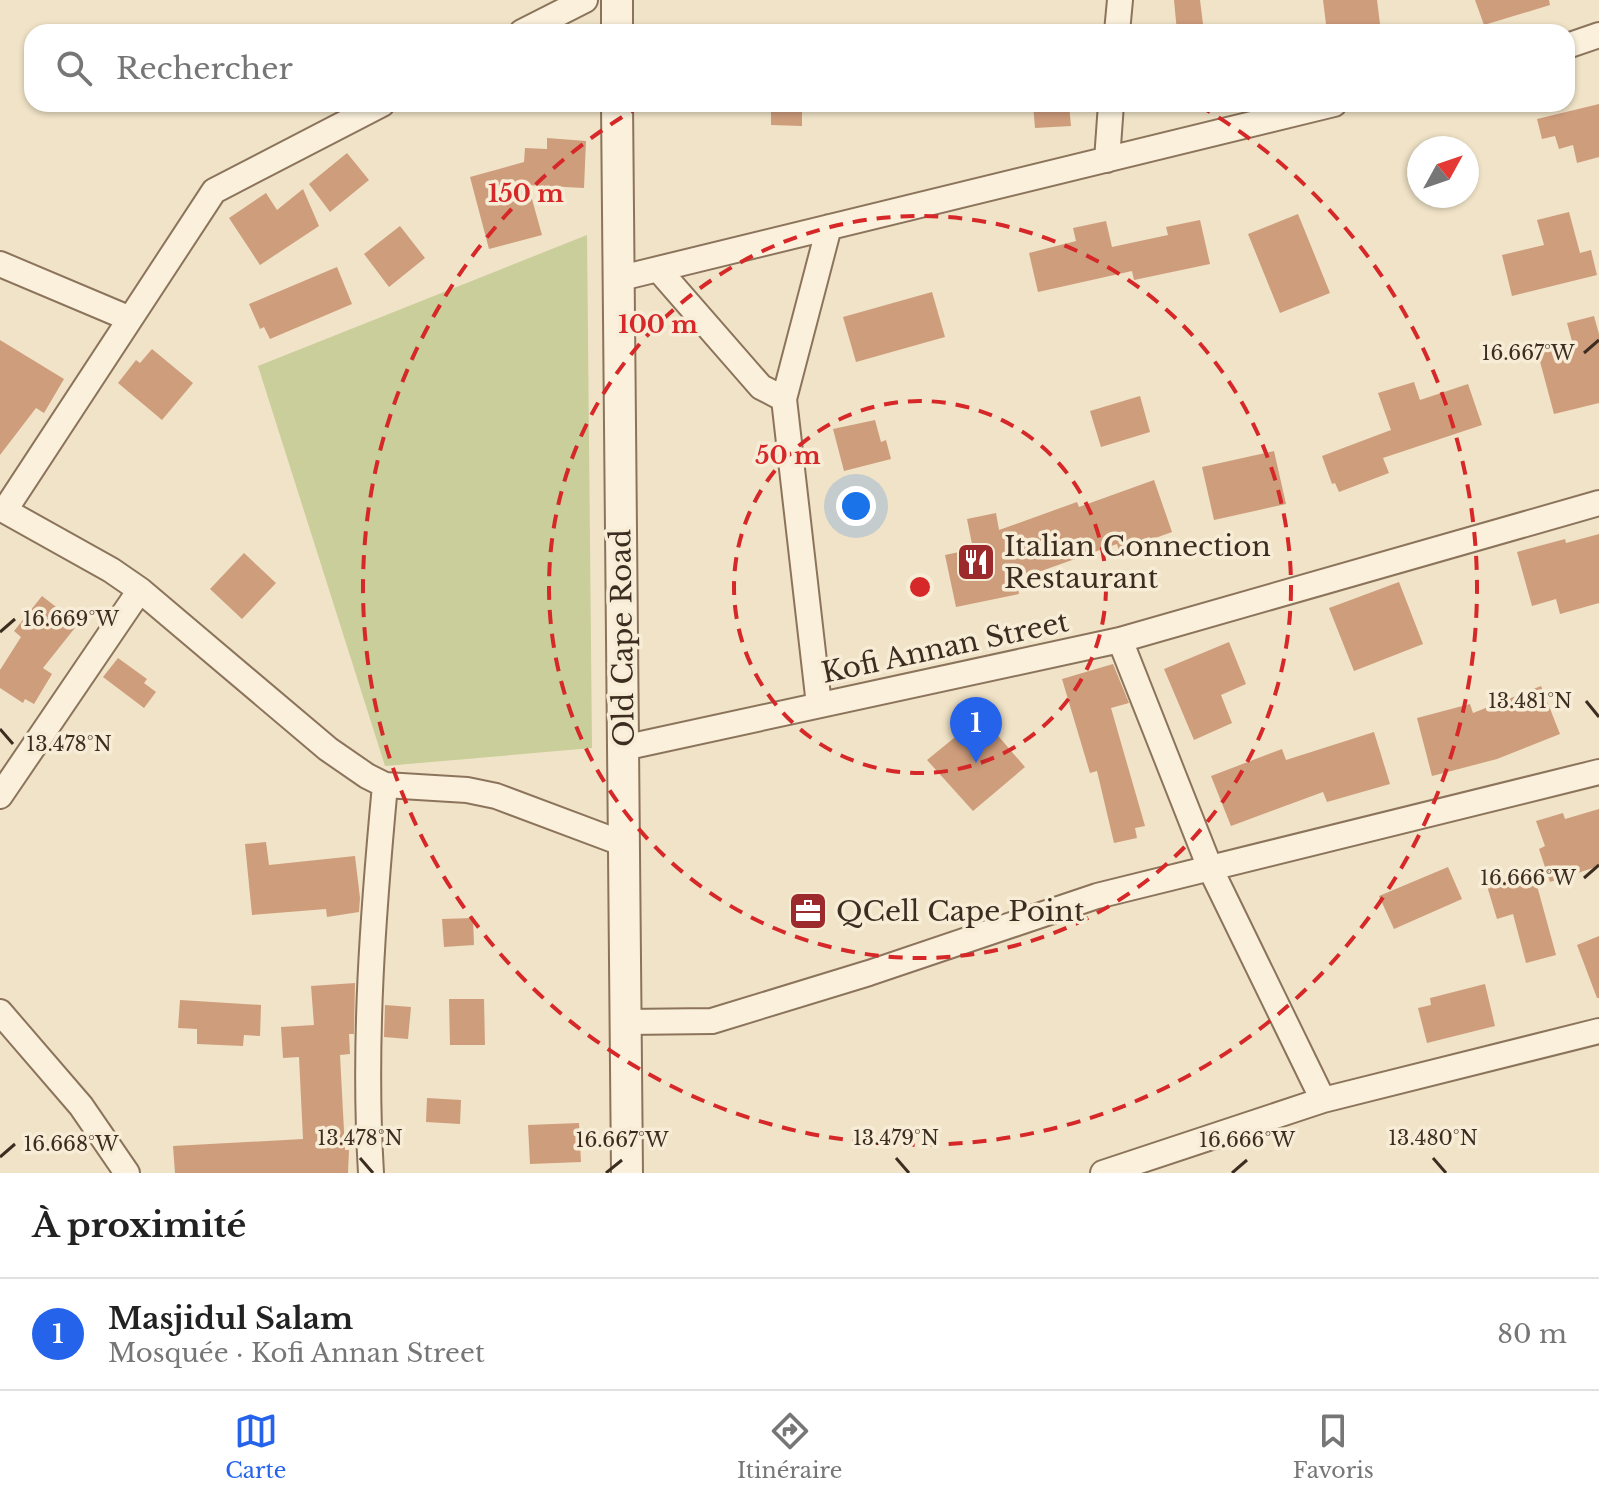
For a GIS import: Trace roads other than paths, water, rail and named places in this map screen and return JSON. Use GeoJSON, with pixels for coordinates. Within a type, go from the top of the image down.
{"type":"FeatureCollection","features":[{"type":"Feature","properties":{"kind":"street"},"geometry":{"type":"LineString","coordinates":[[538,24],[585,0]]}},
{"type":"Feature","properties":{"kind":"street"},"geometry":{"type":"LineString","coordinates":[[617,0],[617,24]]}},
{"type":"Feature","properties":{"kind":"street"},"geometry":{"type":"LineString","coordinates":[[1118,24],[1120,0]]}},
{"type":"Feature","properties":{"kind":"street"},"geometry":{"type":"LineString","coordinates":[[1575,43],[1599,35]]}},
{"type":"Feature","properties":{"kind":"street"},"geometry":{"type":"LineString","coordinates":[[367,112],[214,191],[2,509],[111,570],[140,590],[328,749],[367,776],[385,785],[467,790],[496,796],[624,844]]}},
{"type":"Feature","properties":{"kind":"street","name":"Old Cape Road"},"geometry":{"type":"LineString","coordinates":[[617,112],[627,1173]]}},
{"type":"Feature","properties":{"kind":"street"},"geometry":{"type":"LineString","coordinates":[[1107,160],[1110,112]]}},
{"type":"Feature","properties":{"kind":"street"},"geometry":{"type":"LineString","coordinates":[[617,279],[1302,112]]}},
{"type":"Feature","properties":{"kind":"street"},"geometry":{"type":"LineString","coordinates":[[819,705],[784,399],[829,227]]}},
{"type":"Feature","properties":{"kind":"street"},"geometry":{"type":"LineString","coordinates":[[0,264],[128,318]]}},
{"type":"Feature","properties":{"kind":"street"},"geometry":{"type":"LineString","coordinates":[[658,269],[761,387],[784,399]]}},
{"type":"Feature","properties":{"kind":"street","name":"Kofi Annan Street"},"geometry":{"type":"LineString","coordinates":[[623,748],[1120,640],[1599,503]]}},
{"type":"Feature","properties":{"kind":"street"},"geometry":{"type":"LineString","coordinates":[[0,796],[140,590]]}},
{"type":"Feature","properties":{"kind":"street"},"geometry":{"type":"LineString","coordinates":[[1120,640],[1210,868],[1323,1100]]}},
{"type":"Feature","properties":{"kind":"street"},"geometry":{"type":"LineString","coordinates":[[626,1022],[712,1021],[869,973],[1097,896],[1599,772]]}},
{"type":"Feature","properties":{"kind":"street"},"geometry":{"type":"LineString","coordinates":[[371,1173],[367,1052],[385,785]]}},
{"type":"Feature","properties":{"kind":"street"},"geometry":{"type":"LineString","coordinates":[[0,1012],[81,1106],[127,1173]]}},
{"type":"Feature","properties":{"kind":"street"},"geometry":{"type":"LineString","coordinates":[[1103,1173],[1172,1163],[1323,1100],[1599,1031]]}},
{"type":"Feature","properties":{"kind":"place","name":"Italian Connection Restaurant"},"geometry":{"type":"Point","coordinates":[976,562]}},
{"type":"Feature","properties":{"kind":"place","name":"Masjidul Salam"},"geometry":{"type":"Point","coordinates":[976,763]}},
{"type":"Feature","properties":{"kind":"place","name":"QCell Cape Point"},"geometry":{"type":"Point","coordinates":[808,911]}}]}
